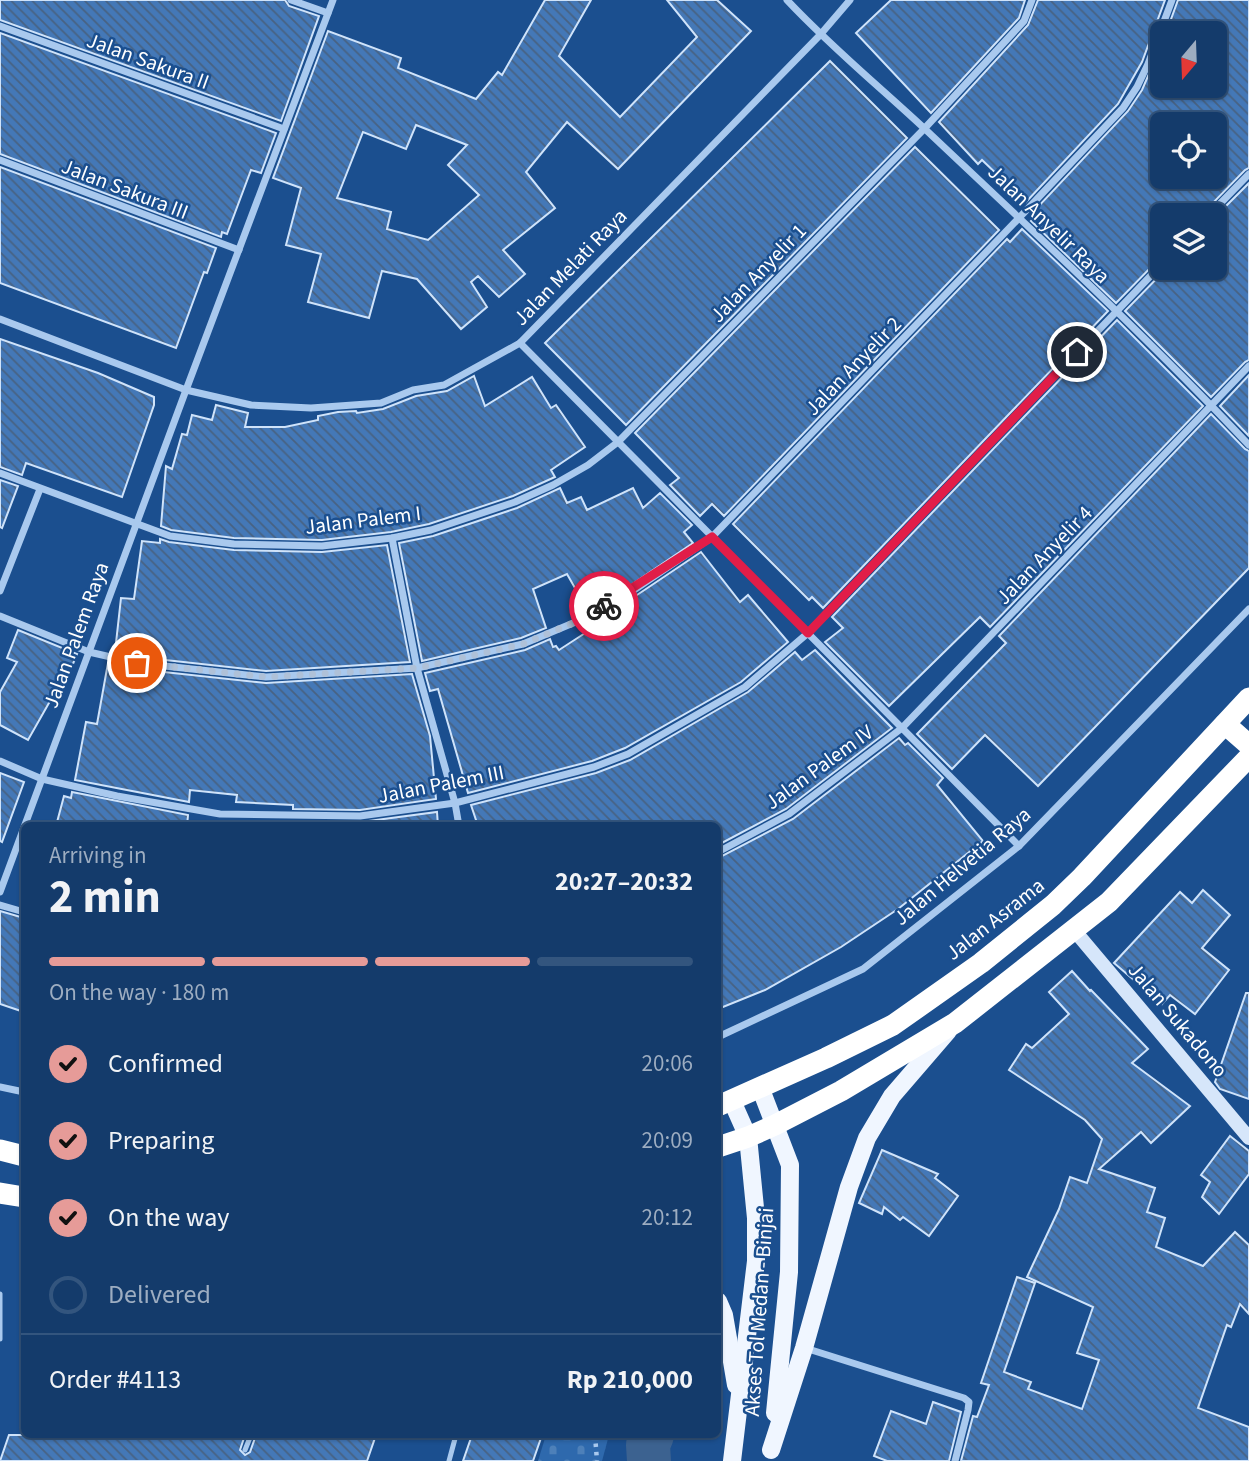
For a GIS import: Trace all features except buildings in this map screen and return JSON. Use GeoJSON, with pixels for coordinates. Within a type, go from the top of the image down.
{"type":"FeatureCollection","features":[{"type":"Feature","properties":{"kind":"highway","name":"Jalan Asrama"},"geometry":{"type":"LineString","coordinates":[[725,1104],[893,1025],[981,963],[1053,905],[1249,698]]}},
{"type":"Feature","properties":{"kind":"highway"},"geometry":{"type":"LineString","coordinates":[[1225,724],[1249,745]]}},
{"type":"Feature","properties":{"kind":"highway"},"geometry":{"type":"LineString","coordinates":[[721,1146],[775,1125],[841,1091],[955,1023],[1109,902],[1249,757]]}},
{"type":"Feature","properties":{"kind":"highway"},"geometry":{"type":"LineString","coordinates":[[0,1150],[21,1155]]}},
{"type":"Feature","properties":{"kind":"highway"},"geometry":{"type":"LineString","coordinates":[[0,1193],[21,1196]]}},
{"type":"Feature","properties":{"kind":"main road"},"geometry":{"type":"LineString","coordinates":[[770,1456],[804,1348],[849,1187],[867,1138],[892,1096],[955,1023]]}},
{"type":"Feature","properties":{"kind":"main road","name":"Akses Tol Medan - Binjai"},"geometry":{"type":"LineString","coordinates":[[760,1087],[790,1165],[789,1272],[770,1456]]}},
{"type":"Feature","properties":{"kind":"main road","name":"Akses Tol Medan - Binjai"},"geometry":{"type":"LineString","coordinates":[[725,1104],[748,1137],[753,1173],[756,1261],[732,1461]]}},
{"type":"Feature","properties":{"kind":"main road"},"geometry":{"type":"LineString","coordinates":[[721,1308],[740,1409]]}},
{"type":"Feature","properties":{"kind":"street"},"geometry":{"type":"LineString","coordinates":[[291,0],[328,13]]}},
{"type":"Feature","properties":{"kind":"street","name":"Jalan Palem Raya"},"geometry":{"type":"LineString","coordinates":[[26,822],[333,0]]}},
{"type":"Feature","properties":{"kind":"street","name":"Jalan Anyelir Raya"},"geometry":{"type":"LineString","coordinates":[[787,0],[820,35],[924,129],[1115,312],[1249,445]]}},
{"type":"Feature","properties":{"kind":"street","name":"Jalan Melati Raya"},"geometry":{"type":"LineString","coordinates":[[0,319],[186,390],[251,405],[312,408],[381,403],[414,390],[444,385],[520,343],[820,35],[850,0]]}},
{"type":"Feature","properties":{"kind":"street","name":"Jalan Anyelir 1"},"geometry":{"type":"LineString","coordinates":[[618,442],[924,129],[1024,21],[1032,0]]}},
{"type":"Feature","properties":{"kind":"street","name":"Jalan Anyelir 2"},"geometry":{"type":"LineString","coordinates":[[0,615],[89,652],[137,663],[266,677],[418,668],[523,644],[578,621],[634,590],[712,537],[1018,219],[1123,108],[1149,64],[1172,0]]}},
{"type":"Feature","properties":{"kind":"street","name":"Jalan Sakura II"},"geometry":{"type":"LineString","coordinates":[[0,26],[285,130]]}},
{"type":"Feature","properties":{"kind":"street","name":"Jalan Sakura III"},"geometry":{"type":"LineString","coordinates":[[0,160],[239,250]]}},
{"type":"Feature","properties":{"kind":"street"},"geometry":{"type":"LineString","coordinates":[[1221,203],[1249,174]]}},
{"type":"Feature","properties":{"kind":"street","name":"Jalan Palem III"},"geometry":{"type":"LineString","coordinates":[[0,761],[42,779],[117,796],[220,814],[360,816],[455,803],[594,767],[628,754],[745,687],[808,633],[1150,276]]}},
{"type":"Feature","properties":{"kind":"street"},"geometry":{"type":"LineString","coordinates":[[520,343],[1020,846]]}},
{"type":"Feature","properties":{"kind":"street","name":"Jalan Anyelir 4"},"geometry":{"type":"LineString","coordinates":[[902,728],[1249,366]]}},
{"type":"Feature","properties":{"kind":"street","name":"Jalan Palem I"},"geometry":{"type":"LineString","coordinates":[[0,473],[170,536],[234,544],[322,546],[392,538],[431,530],[515,502],[553,485],[618,442]]}},
{"type":"Feature","properties":{"kind":"street"},"geometry":{"type":"LineString","coordinates":[[0,590],[40,489]]}},
{"type":"Feature","properties":{"kind":"street"},"geometry":{"type":"LineString","coordinates":[[392,538],[418,668],[458,822]]}},
{"type":"Feature","properties":{"kind":"street","name":"Jalan Helvetia Raya"},"geometry":{"type":"LineString","coordinates":[[721,1036],[863,969],[1020,846],[1249,609]]}},
{"type":"Feature","properties":{"kind":"street","name":"Jalan Palem IV"},"geometry":{"type":"LineString","coordinates":[[721,850],[789,814],[902,728]]}},
{"type":"Feature","properties":{"kind":"street","name":"Jalan Palem Raya"},"geometry":{"type":"LineString","coordinates":[[0,892],[21,836]]}},
{"type":"Feature","properties":{"kind":"street"},"geometry":{"type":"LineString","coordinates":[[0,905],[21,911]]}},
{"type":"Feature","properties":{"kind":"street","name":"Jalan Sukadono"},"geometry":{"type":"LineString","coordinates":[[1074,930],[1249,1138]]}},
{"type":"Feature","properties":{"kind":"street"},"geometry":{"type":"LineString","coordinates":[[0,1087],[21,1092]]}},
{"type":"Feature","properties":{"kind":"street"},"geometry":{"type":"LineString","coordinates":[[804,1348],[964,1398],[969,1402],[968,1410],[955,1461]]}},
{"type":"Feature","properties":{"kind":"lane"},"geometry":{"type":"LineString","coordinates":[[0,1294],[0,1339]]}},
{"type":"Feature","properties":{"kind":"lane"},"geometry":{"type":"LineString","coordinates":[[245,1450],[250,1438]]}},
{"type":"Feature","properties":{"kind":"lane"},"geometry":{"type":"LineString","coordinates":[[449,1461],[456,1438]]}},
{"type":"Feature","properties":{"kind":"path"},"geometry":{"type":"LineString","coordinates":[[595,1438],[597,1461]]}},
{"type":"Feature","properties":{"kind":"green space"},"geometry":{"type":"Polygon","coordinates":[[[545,1438],[608,1438],[602,1461],[538,1461],[545,1438]]]}},
{"type":"Feature","properties":{"kind":"waterway"},"geometry":{"type":"LineString","coordinates":[[649,1461],[648,1445],[651,1438]]}},
{"type":"Feature","properties":{"kind":"way so far"},"geometry":{"type":"LineString","coordinates":[[137,663],[266,677],[418,668],[523,644],[578,621],[604,606]]}},
{"type":"Feature","properties":{"kind":"route"},"geometry":{"type":"LineString","coordinates":[[604,606],[634,590],[712,537],[808,633],[1077,352]]}}]}
